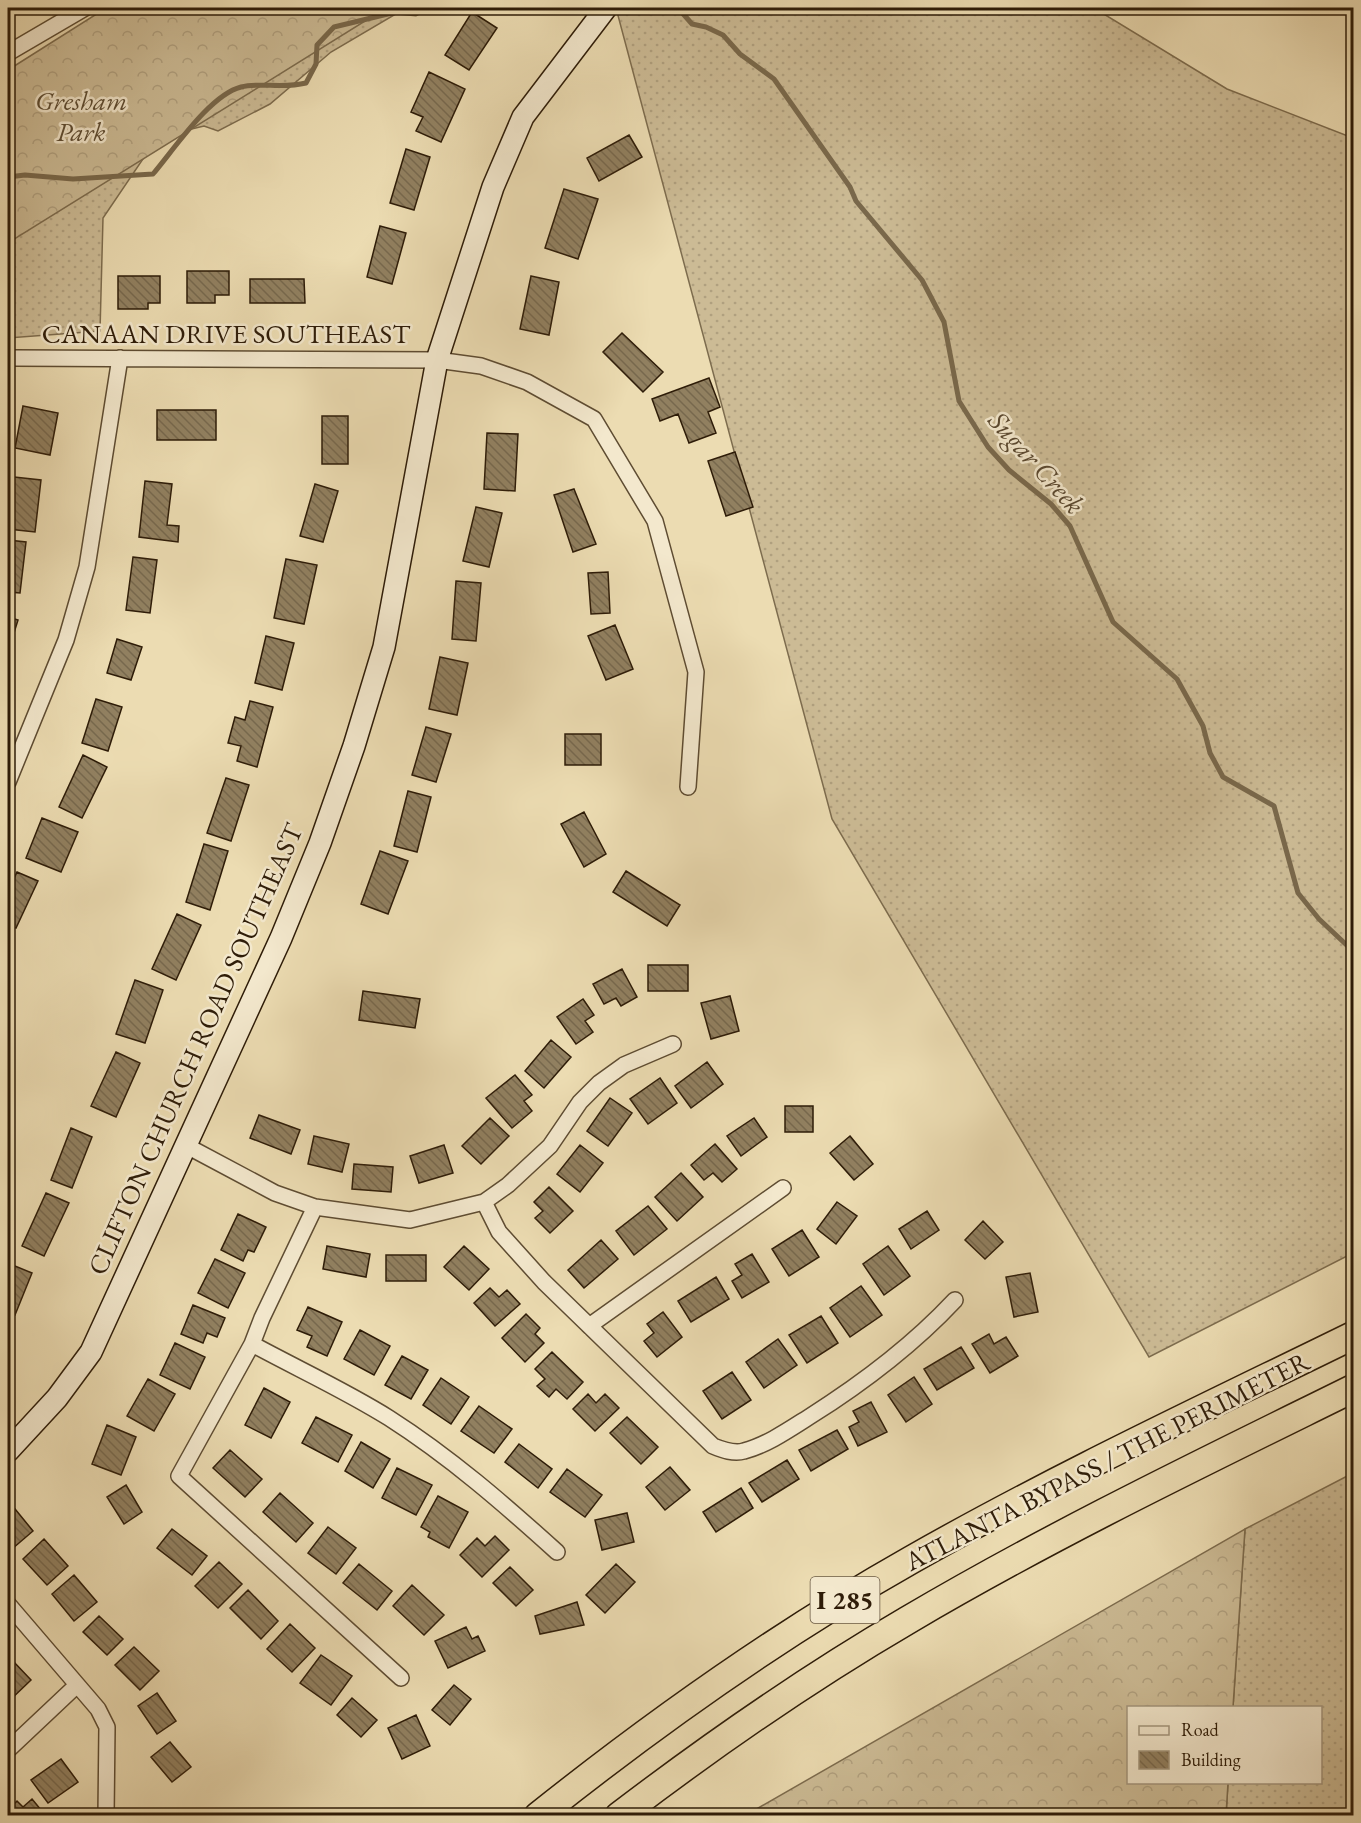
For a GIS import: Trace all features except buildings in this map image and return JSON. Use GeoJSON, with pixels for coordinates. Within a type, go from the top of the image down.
{"type":"FeatureCollection","features":[{"type":"Feature","properties":{"kind":"highway","name":"ATLANTA BYPASS / THE PERIMETER"},"geometry":{"type":"LineString","coordinates":[[538,1815],[682,1706],[798,1628],[920,1555],[1176,1422],[1353,1335]]}},
{"type":"Feature","properties":{"kind":"highway","name":"ATLANTA BYPASS / THE PERIMETER"},"geometry":{"type":"LineString","coordinates":[[619,1815],[769,1708],[908,1620],[1033,1550],[1353,1388]]}},
{"type":"Feature","properties":{"kind":"street"},"geometry":{"type":"LineString","coordinates":[[8,53],[85,8]]}},
{"type":"Feature","properties":{"kind":"street","name":"CLIFTON CHURCH ROAD SOUTHEAST"},"geometry":{"type":"LineString","coordinates":[[8,1451],[57,1398],[91,1352],[184,1145],[281,938],[320,843],[354,746],[384,647],[438,360],[493,187],[523,117],[606,8]]}},
{"type":"Feature","properties":{"kind":"street","name":"CANAAN DRIVE SOUTHEAST"},"geometry":{"type":"LineString","coordinates":[[15,358],[438,360],[481,366],[527,381],[594,419],[655,521],[696,672],[688,787]]}},
{"type":"Feature","properties":{"kind":"street"},"geometry":{"type":"LineString","coordinates":[[8,782],[66,640],[87,567],[120,358]]}},
{"type":"Feature","properties":{"kind":"street"},"geometry":{"type":"LineString","coordinates":[[184,1145],[275,1193],[315,1207],[410,1220],[484,1202],[508,1185],[550,1146],[580,1102],[598,1083],[624,1065],[673,1044]]}},
{"type":"Feature","properties":{"kind":"street"},"geometry":{"type":"LineString","coordinates":[[589,1326],[783,1188]]}},
{"type":"Feature","properties":{"kind":"street"},"geometry":{"type":"LineString","coordinates":[[484,1202],[499,1232],[589,1326],[714,1446],[727,1451],[744,1452],[788,1430],[885,1366],[920,1337],[955,1300]]}},
{"type":"Feature","properties":{"kind":"street"},"geometry":{"type":"LineString","coordinates":[[315,1207],[252,1344],[179,1476],[401,1678]]}},
{"type":"Feature","properties":{"kind":"street"},"geometry":{"type":"LineString","coordinates":[[252,1344],[387,1417],[426,1443],[507,1507],[557,1552]]}},
{"type":"Feature","properties":{"kind":"street"},"geometry":{"type":"LineString","coordinates":[[8,1604],[98,1709],[107,1727],[106,1815]]}},
{"type":"Feature","properties":{"kind":"street"},"geometry":{"type":"LineString","coordinates":[[8,1750],[77,1685]]}},
{"type":"Feature","properties":{"kind":"green space","name":"Gresham Park"},"geometry":{"type":"Polygon","coordinates":[[[106,8],[386,8],[8,243],[8,70],[106,8]]]}},
{"type":"Feature","properties":{"kind":"green space","name":"Gresham Park"},"geometry":{"type":"Polygon","coordinates":[[[124,8],[406,8],[331,52],[270,104],[218,131],[204,126],[150,139],[143,159],[103,218],[100,331],[8,338],[8,73],[124,8]]]}},
{"type":"Feature","properties":{"kind":"green space"},"geometry":{"type":"Polygon","coordinates":[[[616,8],[1094,8],[1227,89],[1353,138],[1353,1253],[1149,1357],[832,819],[616,8]]]}},
{"type":"Feature","properties":{"kind":"green space"},"geometry":{"type":"Polygon","coordinates":[[[1353,1473],[1353,1815],[1226,1816],[1228,1784],[1322,1784],[1322,1706],[1233,1706],[1245,1529],[1353,1473]]]}},
{"type":"Feature","properties":{"kind":"green space"},"geometry":{"type":"Polygon","coordinates":[[[1245,1529],[1233,1706],[1127,1706],[1127,1784],[1228,1784],[1226,1815],[746,1815],[1245,1529]]]}},
{"type":"Feature","properties":{"kind":"waterway","name":"Sugar Creek"},"geometry":{"type":"LineString","coordinates":[[8,177],[25,175],[73,179],[153,174],[205,111],[229,92],[241,87],[256,85],[306,83],[316,64],[317,45],[334,27],[396,12],[416,14],[425,8]]}},
{"type":"Feature","properties":{"kind":"waterway","name":"Sugar Creek"},"geometry":{"type":"LineString","coordinates":[[678,8],[692,24],[706,27],[723,35],[740,54],[774,79],[850,187],[856,201],[922,280],[944,322],[959,401],[988,447],[1009,470],[1051,504],[1070,526],[1113,622],[1177,679],[1203,726],[1210,753],[1223,777],[1274,806],[1298,893],[1319,919],[1354,952]]}}]}
